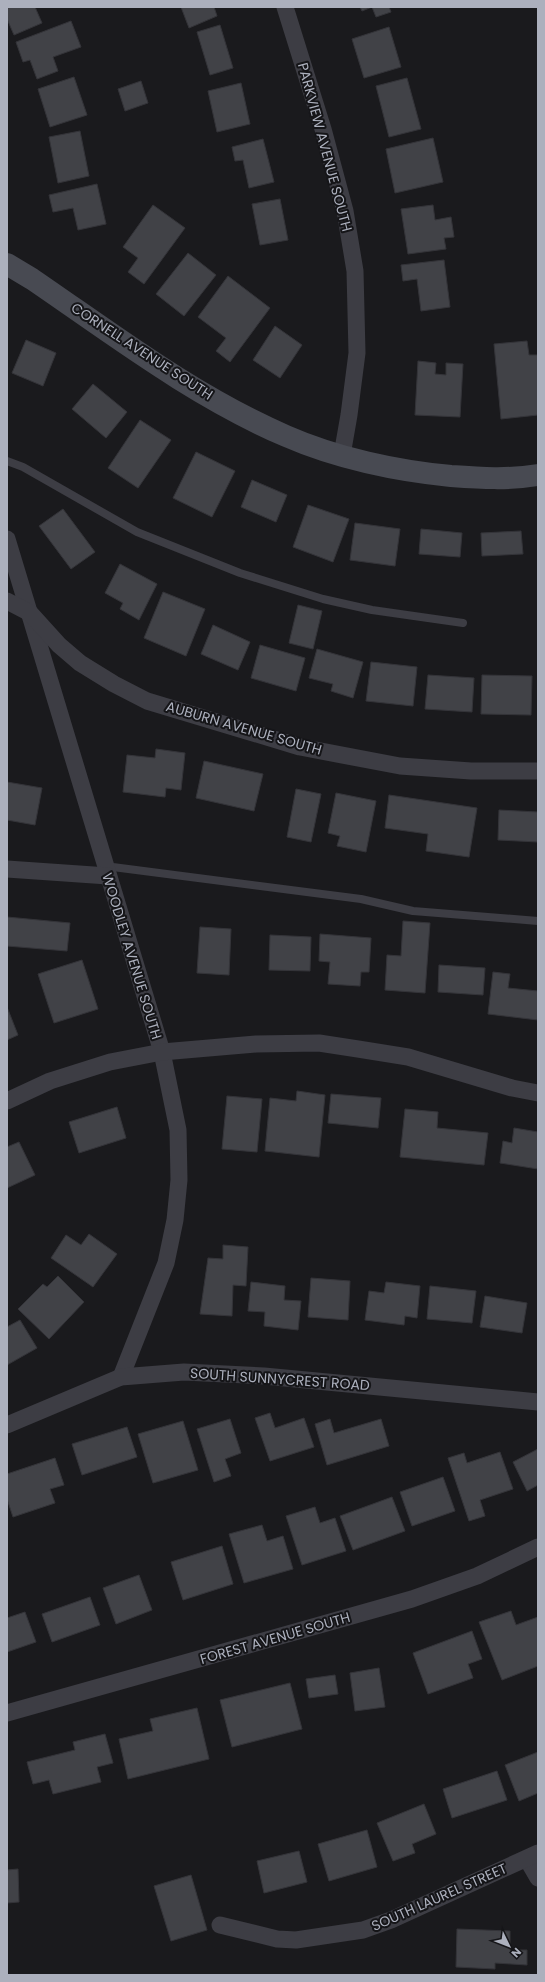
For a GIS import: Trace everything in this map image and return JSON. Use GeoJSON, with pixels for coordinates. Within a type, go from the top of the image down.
{"type":"FeatureCollection","features":[{"type":"Feature","properties":{"kind":"street","name":"PARKVIEW AVENUE SOUTH"},"geometry":{"type":"LineString","coordinates":[[285,7],[323,129],[345,211],[355,271],[357,354],[342,455]]}},
{"type":"Feature","properties":{"kind":"street","name":"CORNELL AVENUE SOUTH"},"geometry":{"type":"LineString","coordinates":[[7,264],[32,279],[185,382],[287,437],[342,455],[420,473],[489,478],[538,475]]}},
{"type":"Feature","properties":{"kind":"street","name":"WOODLEY AVENUE SOUTH"},"geometry":{"type":"LineString","coordinates":[[7,538],[106,871],[162,1052],[178,1130],[179,1180],[175,1220],[166,1263],[121,1377]]}},
{"type":"Feature","properties":{"kind":"street","name":"AUBURN AVENUE SOUTH"},"geometry":{"type":"LineString","coordinates":[[7,601],[30,613],[59,645],[80,663],[114,684],[147,700],[300,747],[400,766],[471,771],[538,771]]}},
{"type":"Feature","properties":{"kind":"street"},"geometry":{"type":"LineString","coordinates":[[7,869],[106,871]]}},
{"type":"Feature","properties":{"kind":"street"},"geometry":{"type":"LineString","coordinates":[[7,1101],[50,1081],[95,1067],[162,1052],[256,1044],[319,1043],[408,1057],[512,1088],[538,1093]]}},
{"type":"Feature","properties":{"kind":"street","name":"SOUTH SUNNYCREST ROAD"},"geometry":{"type":"LineString","coordinates":[[7,1425],[121,1377],[184,1372],[264,1376],[538,1402]]}},
{"type":"Feature","properties":{"kind":"street","name":"FOREST AVENUE SOUTH"},"geometry":{"type":"LineString","coordinates":[[7,1713],[412,1599],[477,1576],[538,1547]]}},
{"type":"Feature","properties":{"kind":"street"},"geometry":{"type":"LineString","coordinates":[[532,1856],[538,1878]]}},
{"type":"Feature","properties":{"kind":"street","name":"SOUTH LAUREL STREET"},"geometry":{"type":"LineString","coordinates":[[220,1925],[276,1939],[289,1940],[329,1936],[363,1930],[391,1920],[532,1856]]}},
{"type":"Feature","properties":{"kind":"lane"},"geometry":{"type":"LineString","coordinates":[[7,461],[23,467],[137,532],[240,573],[323,599],[372,610],[463,623]]}},
{"type":"Feature","properties":{"kind":"lane"},"geometry":{"type":"LineString","coordinates":[[106,871],[361,900],[413,912],[538,921]]}},
{"type":"Feature","properties":{"kind":"building"},"geometry":{"type":"Polygon","coordinates":[[[7,7],[35,7],[42,23],[14,35],[7,19],[7,7]]]}},
{"type":"Feature","properties":{"kind":"building"},"geometry":{"type":"Polygon","coordinates":[[[181,7],[214,7],[217,16],[189,28],[181,7]]]}},
{"type":"Feature","properties":{"kind":"building"},"geometry":{"type":"Polygon","coordinates":[[[360,7],[372,7],[362,11],[360,7]]]}},
{"type":"Feature","properties":{"kind":"building"},"geometry":{"type":"Polygon","coordinates":[[[372,7],[389,7],[391,12],[376,17],[372,7]]]}},
{"type":"Feature","properties":{"kind":"building"},"geometry":{"type":"Polygon","coordinates":[[[71,21],[81,47],[53,57],[58,71],[37,79],[30,60],[23,62],[16,42],[71,21]]]}},
{"type":"Feature","properties":{"kind":"building"},"geometry":{"type":"Polygon","coordinates":[[[220,25],[233,68],[210,75],[197,32],[220,25]]]}},
{"type":"Feature","properties":{"kind":"building"},"geometry":{"type":"Polygon","coordinates":[[[389,27],[401,67],[364,78],[352,39],[389,27]]]}},
{"type":"Feature","properties":{"kind":"building"},"geometry":{"type":"Polygon","coordinates":[[[74,77],[87,115],[50,127],[38,89],[74,77]]]}},
{"type":"Feature","properties":{"kind":"building"},"geometry":{"type":"Polygon","coordinates":[[[407,78],[421,129],[389,137],[376,86],[407,78]]]}},
{"type":"Feature","properties":{"kind":"building"},"geometry":{"type":"Polygon","coordinates":[[[141,81],[148,103],[125,111],[118,89],[141,81]]]}},
{"type":"Feature","properties":{"kind":"building"},"geometry":{"type":"Polygon","coordinates":[[[241,83],[250,124],[217,132],[208,91],[241,83]]]}},
{"type":"Feature","properties":{"kind":"building"},"geometry":{"type":"Polygon","coordinates":[[[80,131],[89,176],[58,183],[49,137],[80,131]]]}},
{"type":"Feature","properties":{"kind":"building"},"geometry":{"type":"Polygon","coordinates":[[[433,138],[443,182],[395,193],[386,149],[433,138]]]}},
{"type":"Feature","properties":{"kind":"building"},"geometry":{"type":"Polygon","coordinates":[[[263,139],[274,182],[249,188],[243,160],[235,161],[232,147],[263,139]]]}},
{"type":"Feature","properties":{"kind":"building"},"geometry":{"type":"Polygon","coordinates":[[[97,184],[106,224],[78,230],[73,208],[53,212],[49,195],[97,184]]]}},
{"type":"Feature","properties":{"kind":"building"},"geometry":{"type":"Polygon","coordinates":[[[280,199],[288,240],[260,245],[252,204],[280,199]]]}},
{"type":"Feature","properties":{"kind":"building"},"geometry":{"type":"Polygon","coordinates":[[[153,205],[185,228],[144,284],[128,272],[138,258],[123,247],[153,205]]]}},
{"type":"Feature","properties":{"kind":"building"},"geometry":{"type":"Polygon","coordinates":[[[433,205],[435,220],[451,217],[454,237],[444,238],[446,249],[408,254],[401,209],[433,205]]]}},
{"type":"Feature","properties":{"kind":"building"},"geometry":{"type":"Polygon","coordinates":[[[188,253],[216,275],[184,316],[156,294],[188,253]]]}},
{"type":"Feature","properties":{"kind":"building"},"geometry":{"type":"Polygon","coordinates":[[[444,260],[450,307],[421,311],[417,279],[403,281],[401,265],[444,260]]]}},
{"type":"Feature","properties":{"kind":"building"},"geometry":{"type":"Polygon","coordinates":[[[228,276],[270,308],[230,362],[216,351],[226,338],[198,317],[228,276]]]}},
{"type":"Feature","properties":{"kind":"building"},"geometry":{"type":"Polygon","coordinates":[[[275,326],[302,345],[280,378],[253,360],[275,326]]]}},
{"type":"Feature","properties":{"kind":"building"},"geometry":{"type":"Polygon","coordinates":[[[26,340],[56,353],[43,386],[12,373],[26,340]]]}},
{"type":"Feature","properties":{"kind":"building"},"geometry":{"type":"Polygon","coordinates":[[[527,341],[529,355],[538,355],[538,415],[501,419],[494,344],[527,341]]]}},
{"type":"Feature","properties":{"kind":"building"},"geometry":{"type":"Polygon","coordinates":[[[418,361],[436,363],[435,374],[446,375],[446,363],[463,364],[460,417],[415,415],[418,361]]]}},
{"type":"Feature","properties":{"kind":"building"},"geometry":{"type":"Polygon","coordinates":[[[93,384],[127,412],[106,438],[72,409],[93,384]]]}},
{"type":"Feature","properties":{"kind":"building"},"geometry":{"type":"Polygon","coordinates":[[[140,420],[171,440],[138,488],[108,468],[140,420]]]}},
{"type":"Feature","properties":{"kind":"building"},"geometry":{"type":"Polygon","coordinates":[[[196,452],[235,471],[212,517],[173,498],[196,452]]]}},
{"type":"Feature","properties":{"kind":"building"},"geometry":{"type":"Polygon","coordinates":[[[252,480],[287,495],[276,522],[241,507],[252,480]]]}},
{"type":"Feature","properties":{"kind":"building"},"geometry":{"type":"Polygon","coordinates":[[[308,505],[349,519],[333,562],[293,547],[308,505]]]}},
{"type":"Feature","properties":{"kind":"building"},"geometry":{"type":"Polygon","coordinates":[[[63,509],[95,552],[71,569],[39,526],[63,509]]]}},
{"type":"Feature","properties":{"kind":"building"},"geometry":{"type":"Polygon","coordinates":[[[355,523],[400,529],[395,566],[350,560],[355,523]]]}},
{"type":"Feature","properties":{"kind":"building"},"geometry":{"type":"Polygon","coordinates":[[[421,529],[462,533],[460,557],[419,554],[421,529]]]}},
{"type":"Feature","properties":{"kind":"building"},"geometry":{"type":"Polygon","coordinates":[[[521,531],[523,554],[482,556],[481,533],[521,531]]]}},
{"type":"Feature","properties":{"kind":"building"},"geometry":{"type":"Polygon","coordinates":[[[120,564],[157,584],[139,620],[120,609],[123,603],[105,593],[120,564]]]}},
{"type":"Feature","properties":{"kind":"building"},"geometry":{"type":"Polygon","coordinates":[[[163,592],[205,609],[186,656],[144,638],[163,592]]]}},
{"type":"Feature","properties":{"kind":"building"},"geometry":{"type":"Polygon","coordinates":[[[298,605],[322,611],[313,649],[289,643],[298,605]]]}},
{"type":"Feature","properties":{"kind":"building"},"geometry":{"type":"Polygon","coordinates":[[[213,625],[250,642],[238,670],[201,654],[213,625]]]}},
{"type":"Feature","properties":{"kind":"building"},"geometry":{"type":"Polygon","coordinates":[[[260,645],[305,658],[296,691],[251,678],[260,645]]]}},
{"type":"Feature","properties":{"kind":"building"},"geometry":{"type":"Polygon","coordinates":[[[317,649],[363,662],[353,698],[331,691],[333,684],[309,678],[317,649]]]}},
{"type":"Feature","properties":{"kind":"building"},"geometry":{"type":"Polygon","coordinates":[[[371,662],[417,667],[413,706],[366,701],[371,662]]]}},
{"type":"Feature","properties":{"kind":"building"},"geometry":{"type":"Polygon","coordinates":[[[428,675],[474,678],[472,712],[425,709],[428,675]]]}},
{"type":"Feature","properties":{"kind":"building"},"geometry":{"type":"Polygon","coordinates":[[[482,675],[532,676],[531,715],[481,714],[482,675]]]}},
{"type":"Feature","properties":{"kind":"building"},"geometry":{"type":"Polygon","coordinates":[[[156,749],[185,753],[181,790],[166,788],[165,797],[123,792],[127,755],[155,758],[156,749]]]}},
{"type":"Feature","properties":{"kind":"building"},"geometry":{"type":"Polygon","coordinates":[[[204,761],[263,774],[254,811],[196,798],[204,761]]]}},
{"type":"Feature","properties":{"kind":"building"},"geometry":{"type":"Polygon","coordinates":[[[7,782],[42,788],[35,825],[7,820],[7,782]]]}},
{"type":"Feature","properties":{"kind":"building"},"geometry":{"type":"Polygon","coordinates":[[[296,789],[321,794],[311,842],[287,837],[296,789]]]}},
{"type":"Feature","properties":{"kind":"building"},"geometry":{"type":"Polygon","coordinates":[[[336,793],[376,801],[366,852],[337,846],[340,836],[328,833],[336,793]]]}},
{"type":"Feature","properties":{"kind":"building"},"geometry":{"type":"Polygon","coordinates":[[[389,795],[477,808],[469,857],[426,851],[428,834],[385,828],[389,795]]]}},
{"type":"Feature","properties":{"kind":"building"},"geometry":{"type":"Polygon","coordinates":[[[499,810],[538,812],[538,842],[498,840],[499,810]]]}},
{"type":"Feature","properties":{"kind":"building"},"geometry":{"type":"Polygon","coordinates":[[[7,917],[70,923],[67,951],[7,946],[7,917]]]}},
{"type":"Feature","properties":{"kind":"building"},"geometry":{"type":"Polygon","coordinates":[[[403,921],[430,923],[425,993],[385,990],[387,955],[401,956],[403,921]]]}},
{"type":"Feature","properties":{"kind":"building"},"geometry":{"type":"Polygon","coordinates":[[[200,927],[231,929],[229,975],[197,973],[200,927]]]}},
{"type":"Feature","properties":{"kind":"building"},"geometry":{"type":"Polygon","coordinates":[[[320,934],[371,938],[369,972],[361,972],[360,986],[328,984],[330,962],[319,961],[320,934]]]}},
{"type":"Feature","properties":{"kind":"building"},"geometry":{"type":"Polygon","coordinates":[[[270,935],[311,937],[310,971],[269,970],[270,935]]]}},
{"type":"Feature","properties":{"kind":"building"},"geometry":{"type":"Polygon","coordinates":[[[82,960],[98,1009],[54,1023],[38,974],[82,960]]]}},
{"type":"Feature","properties":{"kind":"building"},"geometry":{"type":"Polygon","coordinates":[[[439,965],[485,968],[483,995],[438,992],[439,965]]]}},
{"type":"Feature","properties":{"kind":"building"},"geometry":{"type":"Polygon","coordinates":[[[493,972],[510,974],[508,988],[538,991],[538,1020],[488,1014],[493,972]]]}},
{"type":"Feature","properties":{"kind":"building"},"geometry":{"type":"Polygon","coordinates":[[[7,1007],[18,1035],[7,1040],[7,1007]]]}},
{"type":"Feature","properties":{"kind":"building"},"geometry":{"type":"Polygon","coordinates":[[[297,1091],[325,1095],[319,1157],[265,1151],[270,1098],[296,1101],[297,1091]]]}},
{"type":"Feature","properties":{"kind":"building"},"geometry":{"type":"Polygon","coordinates":[[[331,1094],[381,1098],[378,1128],[328,1123],[331,1094]]]}},
{"type":"Feature","properties":{"kind":"building"},"geometry":{"type":"Polygon","coordinates":[[[227,1096],[262,1099],[257,1152],[222,1149],[227,1096]]]}},
{"type":"Feature","properties":{"kind":"building"},"geometry":{"type":"Polygon","coordinates":[[[117,1107],[126,1138],[79,1153],[69,1122],[117,1107]]]}},
{"type":"Feature","properties":{"kind":"building"},"geometry":{"type":"Polygon","coordinates":[[[405,1109],[438,1112],[437,1128],[488,1133],[484,1165],[400,1157],[405,1109]]]}},
{"type":"Feature","properties":{"kind":"building"},"geometry":{"type":"Polygon","coordinates":[[[514,1128],[538,1132],[538,1169],[500,1163],[503,1141],[512,1143],[514,1128]]]}},
{"type":"Feature","properties":{"kind":"building"},"geometry":{"type":"Polygon","coordinates":[[[19,1142],[35,1175],[7,1188],[7,1147],[19,1142]]]}},
{"type":"Feature","properties":{"kind":"building"},"geometry":{"type":"Polygon","coordinates":[[[89,1234],[117,1254],[93,1287],[51,1258],[66,1235],[81,1245],[89,1234]]]}},
{"type":"Feature","properties":{"kind":"building"},"geometry":{"type":"Polygon","coordinates":[[[223,1245],[248,1247],[246,1286],[233,1285],[232,1316],[200,1314],[208,1258],[223,1259],[223,1245]]]}},
{"type":"Feature","properties":{"kind":"building"},"geometry":{"type":"Polygon","coordinates":[[[58,1276],[84,1302],[49,1339],[18,1309],[43,1284],[47,1287],[58,1276]]]}},
{"type":"Feature","properties":{"kind":"building"},"geometry":{"type":"Polygon","coordinates":[[[311,1278],[350,1281],[348,1320],[308,1317],[311,1278]]]}},
{"type":"Feature","properties":{"kind":"building"},"geometry":{"type":"Polygon","coordinates":[[[251,1282],[285,1286],[284,1300],[301,1301],[298,1330],[264,1326],[265,1312],[248,1311],[251,1282]]]}},
{"type":"Feature","properties":{"kind":"building"},"geometry":{"type":"Polygon","coordinates":[[[386,1282],[420,1286],[417,1318],[405,1316],[404,1325],[365,1320],[369,1291],[384,1293],[386,1282]]]}},
{"type":"Feature","properties":{"kind":"building"},"geometry":{"type":"Polygon","coordinates":[[[430,1286],[476,1291],[472,1323],[427,1319],[430,1286]]]}},
{"type":"Feature","properties":{"kind":"building"},"geometry":{"type":"Polygon","coordinates":[[[485,1296],[527,1303],[522,1333],[480,1327],[485,1296]]]}},
{"type":"Feature","properties":{"kind":"building"},"geometry":{"type":"Polygon","coordinates":[[[20,1320],[37,1348],[7,1365],[7,1327],[20,1320]]]}},
{"type":"Feature","properties":{"kind":"building"},"geometry":{"type":"Polygon","coordinates":[[[270,1413],[275,1428],[304,1418],[314,1447],[270,1461],[255,1418],[270,1413]]]}},
{"type":"Feature","properties":{"kind":"building"},"geometry":{"type":"Polygon","coordinates":[[[230,1419],[241,1453],[225,1459],[231,1476],[214,1482],[197,1429],[230,1419]]]}},
{"type":"Feature","properties":{"kind":"building"},"geometry":{"type":"Polygon","coordinates":[[[330,1419],[334,1433],[381,1419],[389,1446],[327,1465],[315,1424],[330,1419]]]}},
{"type":"Feature","properties":{"kind":"building"},"geometry":{"type":"Polygon","coordinates":[[[183,1421],[198,1470],[153,1483],[138,1434],[183,1421]]]}},
{"type":"Feature","properties":{"kind":"building"},"geometry":{"type":"Polygon","coordinates":[[[127,1427],[137,1457],[82,1475],[72,1444],[127,1427]]]}},
{"type":"Feature","properties":{"kind":"building"},"geometry":{"type":"Polygon","coordinates":[[[538,1449],[538,1485],[527,1491],[513,1462],[538,1449]]]}},
{"type":"Feature","properties":{"kind":"building"},"geometry":{"type":"Polygon","coordinates":[[[500,1452],[513,1489],[480,1500],[485,1516],[469,1521],[448,1458],[464,1453],[467,1463],[500,1452]]]}},
{"type":"Feature","properties":{"kind":"building"},"geometry":{"type":"Polygon","coordinates":[[[55,1458],[64,1485],[50,1489],[55,1503],[13,1517],[7,1499],[7,1474],[55,1458]]]}},
{"type":"Feature","properties":{"kind":"building"},"geometry":{"type":"Polygon","coordinates":[[[443,1477],[455,1511],[412,1526],[400,1492],[443,1477]]]}},
{"type":"Feature","properties":{"kind":"building"},"geometry":{"type":"Polygon","coordinates":[[[392,1497],[405,1531],[353,1550],[340,1516],[392,1497]]]}},
{"type":"Feature","properties":{"kind":"building"},"geometry":{"type":"Polygon","coordinates":[[[315,1507],[320,1523],[335,1518],[346,1551],[302,1565],[286,1516],[315,1507]]]}},
{"type":"Feature","properties":{"kind":"building"},"geometry":{"type":"Polygon","coordinates":[[[262,1525],[267,1541],[283,1536],[293,1569],[244,1583],[229,1534],[262,1525]]]}},
{"type":"Feature","properties":{"kind":"building"},"geometry":{"type":"Polygon","coordinates":[[[222,1546],[233,1584],[183,1600],[171,1562],[222,1546]]]}},
{"type":"Feature","properties":{"kind":"building"},"geometry":{"type":"Polygon","coordinates":[[[139,1575],[152,1610],[116,1624],[103,1588],[139,1575]]]}},
{"type":"Feature","properties":{"kind":"building"},"geometry":{"type":"Polygon","coordinates":[[[90,1597],[100,1625],[52,1642],[42,1614],[90,1597]]]}},
{"type":"Feature","properties":{"kind":"building"},"geometry":{"type":"Polygon","coordinates":[[[511,1611],[516,1625],[538,1617],[538,1666],[502,1680],[479,1622],[511,1611]]]}},
{"type":"Feature","properties":{"kind":"building"},"geometry":{"type":"Polygon","coordinates":[[[25,1612],[36,1642],[7,1652],[7,1618],[25,1612]]]}},
{"type":"Feature","properties":{"kind":"building"},"geometry":{"type":"Polygon","coordinates":[[[472,1631],[482,1659],[468,1664],[473,1678],[428,1694],[413,1653],[472,1631]]]}},
{"type":"Feature","properties":{"kind":"building"},"geometry":{"type":"Polygon","coordinates":[[[379,1668],[385,1707],[355,1711],[350,1673],[379,1668]]]}},
{"type":"Feature","properties":{"kind":"building"},"geometry":{"type":"Polygon","coordinates":[[[335,1675],[338,1694],[309,1698],[306,1679],[335,1675]]]}},
{"type":"Feature","properties":{"kind":"building"},"geometry":{"type":"Polygon","coordinates":[[[290,1683],[302,1729],[232,1747],[220,1700],[290,1683]]]}},
{"type":"Feature","properties":{"kind":"building"},"geometry":{"type":"Polygon","coordinates":[[[197,1708],[209,1759],[128,1779],[119,1739],[153,1731],[150,1719],[197,1708]]]}},
{"type":"Feature","properties":{"kind":"building"},"geometry":{"type":"Polygon","coordinates":[[[105,1734],[113,1763],[97,1767],[101,1782],[53,1794],[49,1780],[33,1784],[27,1762],[75,1750],[73,1742],[105,1734]]]}},
{"type":"Feature","properties":{"kind":"building"},"geometry":{"type":"Polygon","coordinates":[[[538,1752],[538,1793],[519,1801],[505,1765],[538,1752]]]}},
{"type":"Feature","properties":{"kind":"building"},"geometry":{"type":"Polygon","coordinates":[[[497,1771],[507,1800],[452,1818],[443,1789],[497,1771]]]}},
{"type":"Feature","properties":{"kind":"building"},"geometry":{"type":"Polygon","coordinates":[[[424,1804],[436,1834],[412,1844],[415,1853],[393,1861],[377,1823],[424,1804]]]}},
{"type":"Feature","properties":{"kind":"building"},"geometry":{"type":"Polygon","coordinates":[[[367,1830],[377,1867],[329,1881],[318,1844],[367,1830]]]}},
{"type":"Feature","properties":{"kind":"building"},"geometry":{"type":"Polygon","coordinates":[[[299,1851],[307,1882],[264,1893],[257,1861],[299,1851]]]}},
{"type":"Feature","properties":{"kind":"building"},"geometry":{"type":"Polygon","coordinates":[[[18,1869],[19,1902],[7,1903],[7,1870],[18,1869]]]}},
{"type":"Feature","properties":{"kind":"building"},"geometry":{"type":"Polygon","coordinates":[[[191,1875],[207,1930],[171,1941],[154,1886],[191,1875]]]}},
{"type":"Feature","properties":{"kind":"building"},"geometry":{"type":"Polygon","coordinates":[[[457,1929],[510,1931],[510,1950],[527,1950],[527,1965],[495,1963],[495,1969],[456,1967],[457,1929]]]}}]}
